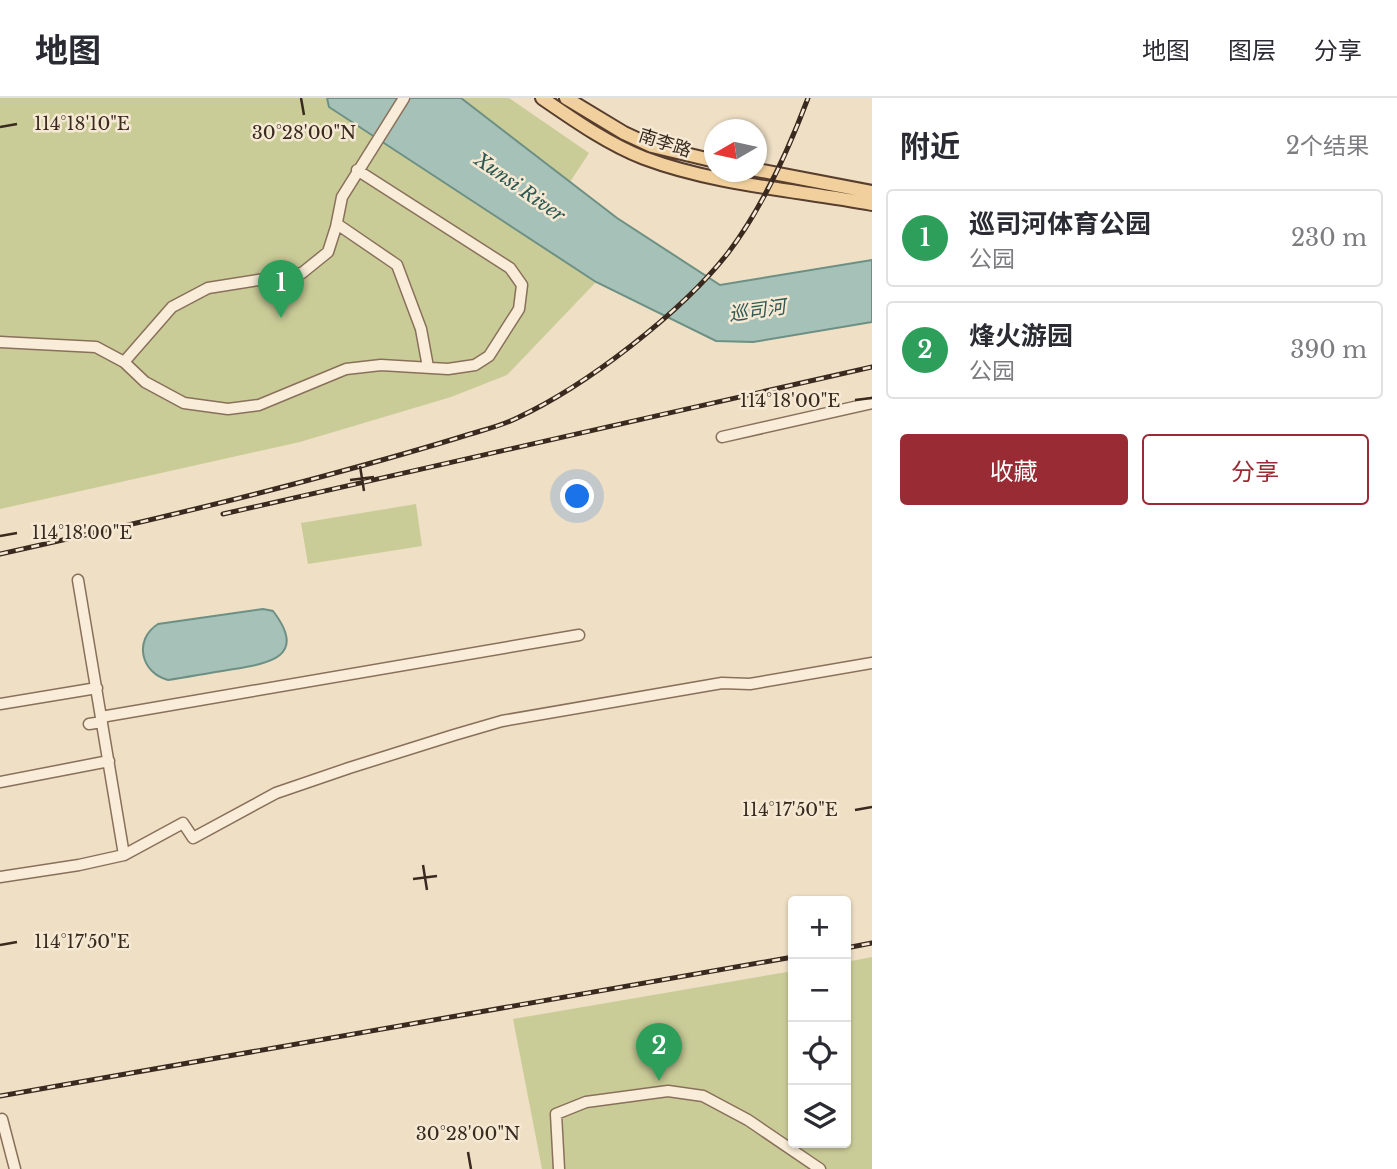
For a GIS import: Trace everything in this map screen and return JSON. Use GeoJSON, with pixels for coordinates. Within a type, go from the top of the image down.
{"type":"FeatureCollection","features":[{"type":"Feature","properties":{"kind":"main road","name":"南李路"},"geometry":{"type":"LineString","coordinates":[[542,98],[643,158],[711,176],[872,204]]}},
{"type":"Feature","properties":{"kind":"main road","name":"南李路"},"geometry":{"type":"LineString","coordinates":[[566,98],[624,133],[652,146],[704,158]]}},
{"type":"Feature","properties":{"kind":"main road"},"geometry":{"type":"LineString","coordinates":[[767,172],[872,192]]}},
{"type":"Feature","properties":{"kind":"street"},"geometry":{"type":"LineString","coordinates":[[124,362],[172,307],[208,288],[302,273],[328,252],[342,197],[404,98]]}},
{"type":"Feature","properties":{"kind":"street"},"geometry":{"type":"LineString","coordinates":[[0,342],[96,347],[124,362],[145,382],[184,403],[228,409],[259,405],[346,369],[381,365],[448,369],[475,365],[489,356],[519,309],[522,285],[510,268],[357,170]]}},
{"type":"Feature","properties":{"kind":"street"},"geometry":{"type":"LineString","coordinates":[[337,225],[397,265],[421,329],[428,368]]}},
{"type":"Feature","properties":{"kind":"street"},"geometry":{"type":"LineString","coordinates":[[722,437],[872,402]]}},
{"type":"Feature","properties":{"kind":"street"},"geometry":{"type":"LineString","coordinates":[[78,580],[124,855]]}},
{"type":"Feature","properties":{"kind":"street"},"geometry":{"type":"LineString","coordinates":[[89,724],[102,719],[579,635]]}},
{"type":"Feature","properties":{"kind":"street"},"geometry":{"type":"LineString","coordinates":[[0,877],[124,855],[183,823],[193,838],[276,793],[502,721],[722,683],[750,684],[872,663]]}},
{"type":"Feature","properties":{"kind":"street"},"geometry":{"type":"LineString","coordinates":[[0,704],[97,688]]}},
{"type":"Feature","properties":{"kind":"street"},"geometry":{"type":"LineString","coordinates":[[0,782],[109,761]]}},
{"type":"Feature","properties":{"kind":"street"},"geometry":{"type":"LineString","coordinates":[[559,1169],[556,1114],[586,1102],[668,1091],[703,1096],[748,1120],[820,1169]]}},
{"type":"Feature","properties":{"kind":"street"},"geometry":{"type":"LineString","coordinates":[[2,1119],[15,1169]]}},
{"type":"Feature","properties":{"kind":"green space"},"geometry":{"type":"Polygon","coordinates":[[[0,98],[327,98],[329,107],[596,282],[507,375],[451,397],[300,442],[0,509],[0,98]]]}},
{"type":"Feature","properties":{"kind":"green space"},"geometry":{"type":"Polygon","coordinates":[[[461,98],[509,98],[589,153],[570,182],[461,98]]]}},
{"type":"Feature","properties":{"kind":"green space"},"geometry":{"type":"Polygon","coordinates":[[[416,504],[422,546],[308,564],[301,523],[416,504]]]}},
{"type":"Feature","properties":{"kind":"green space"},"geometry":{"type":"Polygon","coordinates":[[[872,957],[872,1169],[542,1169],[513,1019],[788,972],[788,1148],[851,1148],[851,961],[872,957]]]}},
{"type":"Feature","properties":{"kind":"water"},"geometry":{"type":"Polygon","coordinates":[[[327,98],[461,98],[617,218],[720,285],[872,260],[872,322],[753,342],[716,341],[596,282],[329,107],[327,98]]]}},
{"type":"Feature","properties":{"kind":"water"},"geometry":{"type":"Polygon","coordinates":[[[263,609],[273,611],[287,640],[285,649],[268,661],[168,680],[152,671],[146,663],[143,647],[145,639],[158,624],[263,609]]]}},
{"type":"Feature","properties":{"kind":"railway"},"geometry":{"type":"LineString","coordinates":[[0,554],[284,487],[498,426],[544,404],[602,368],[631,346],[685,300],[728,253],[763,198],[808,98]]}},
{"type":"Feature","properties":{"kind":"railway"},"geometry":{"type":"LineString","coordinates":[[223,514],[872,367]]}},
{"type":"Feature","properties":{"kind":"railway"},"geometry":{"type":"LineString","coordinates":[[851,947],[872,943]]}},
{"type":"Feature","properties":{"kind":"railway"},"geometry":{"type":"LineString","coordinates":[[0,1096],[788,958]]}},
{"type":"Feature","properties":{"kind":"place","name":"巡司河体育公园"},"geometry":{"type":"Point","coordinates":[281,318]}},
{"type":"Feature","properties":{"kind":"place","name":"烽火游园"},"geometry":{"type":"Point","coordinates":[659,1081]}},
{"type":"Feature","properties":{"kind":"water label","name":"Xunsi River"},"geometry":{"type":"Point","coordinates":[520,187]}},
{"type":"Feature","properties":{"kind":"water label","name":"巡司河"},"geometry":{"type":"Point","coordinates":[757,310]}}]}
